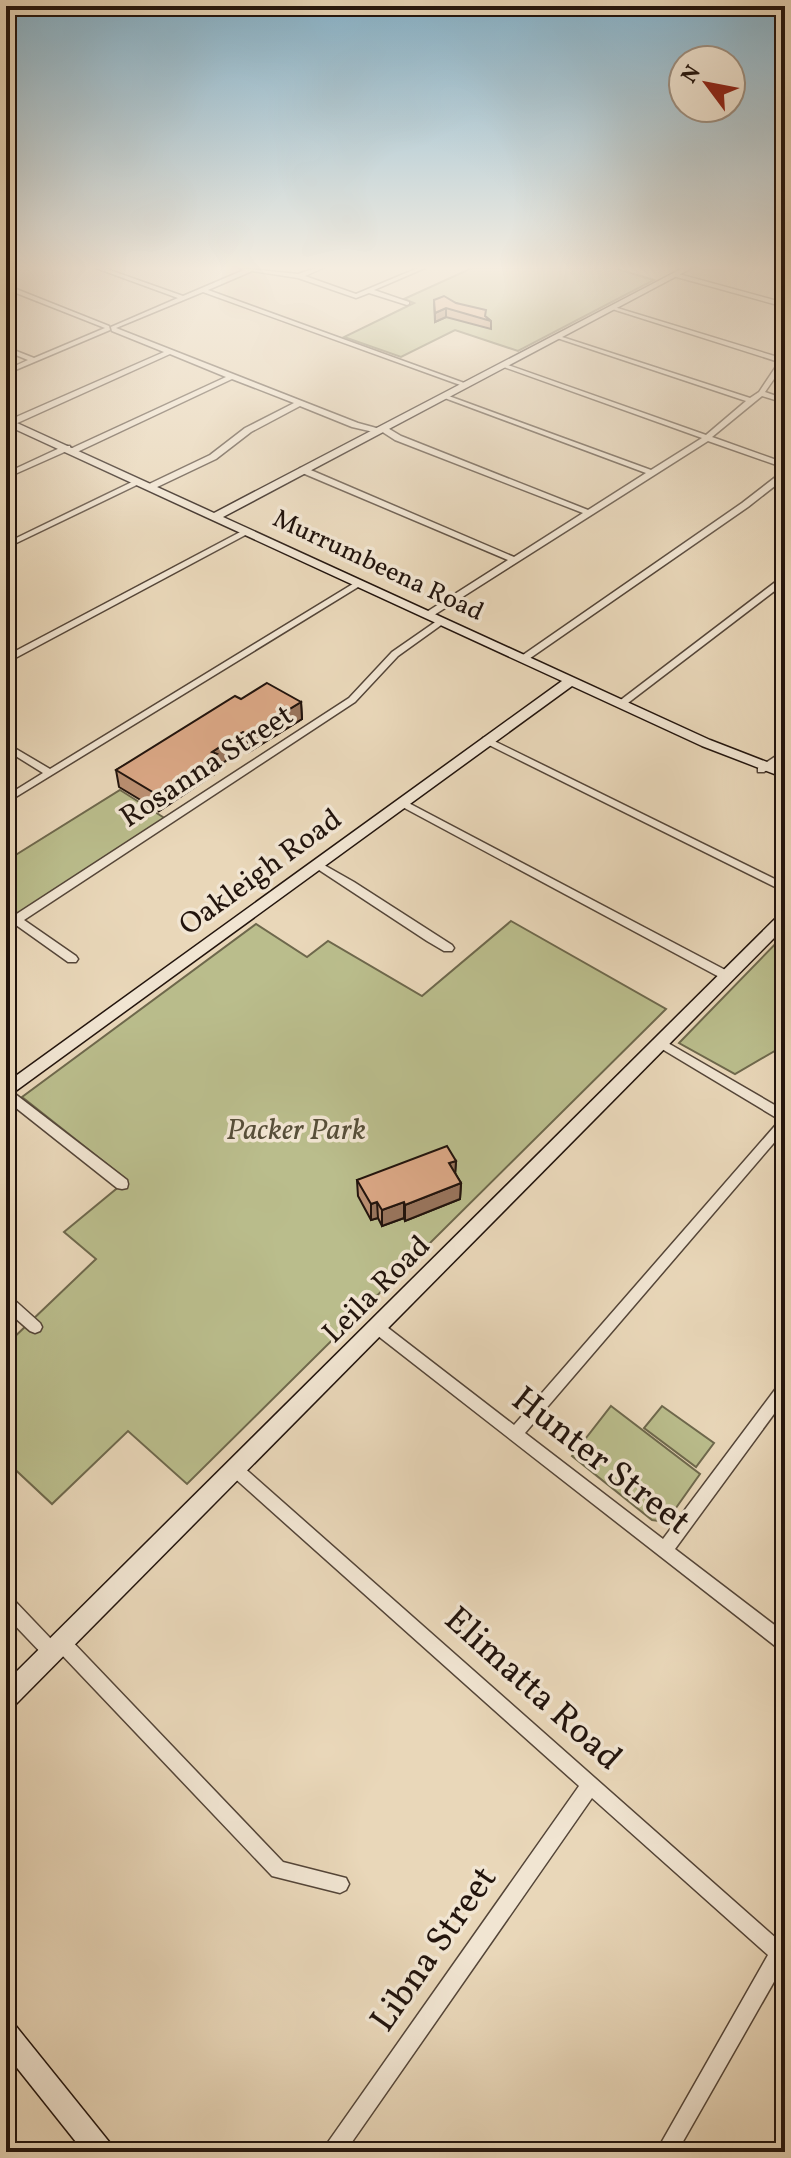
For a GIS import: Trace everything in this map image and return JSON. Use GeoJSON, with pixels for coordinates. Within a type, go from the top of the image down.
{"type":"FeatureCollection","features":[{"type":"Feature","properties":{"kind":"street"},"geometry":{"type":"LineString","coordinates":[[8,422],[131,369]]}},
{"type":"Feature","properties":{"kind":"street"},"geometry":{"type":"LineString","coordinates":[[214,369],[589,513]]}},
{"type":"Feature","properties":{"kind":"street"},"geometry":{"type":"LineString","coordinates":[[420,369],[465,385]]}},
{"type":"Feature","properties":{"kind":"street"},"geometry":{"type":"LineString","coordinates":[[214,517],[496,369]]}},
{"type":"Feature","properties":{"kind":"street"},"geometry":{"type":"LineString","coordinates":[[513,369],[785,466]]}},
{"type":"Feature","properties":{"kind":"street"},"geometry":{"type":"LineString","coordinates":[[654,369],[752,401]]}},
{"type":"Feature","properties":{"kind":"street"},"geometry":{"type":"LineString","coordinates":[[428,615],[707,438],[761,393],[778,369]]}},
{"type":"Feature","properties":{"kind":"street"},"geometry":{"type":"LineString","coordinates":[[6,476],[233,376]]}},
{"type":"Feature","properties":{"kind":"street"},"geometry":{"type":"LineString","coordinates":[[761,393],[785,401]]}},
{"type":"Feature","properties":{"kind":"street"},"geometry":{"type":"LineString","coordinates":[[444,396],[652,473]]}},
{"type":"Feature","properties":{"kind":"street"},"geometry":{"type":"LineString","coordinates":[[6,546],[118,491],[213,457],[248,430],[300,403]]}},
{"type":"Feature","properties":{"kind":"street","name":"Murrumbeena Road"},"geometry":{"type":"LineString","coordinates":[[8,422],[770,770],[785,782]]}},
{"type":"Feature","properties":{"kind":"street"},"geometry":{"type":"LineString","coordinates":[[303,470],[514,560]]}},
{"type":"Feature","properties":{"kind":"street"},"geometry":{"type":"LineString","coordinates":[[523,659],[785,474]]}},
{"type":"Feature","properties":{"kind":"street"},"geometry":{"type":"LineString","coordinates":[[6,660],[243,530]]}},
{"type":"Feature","properties":{"kind":"street"},"geometry":{"type":"LineString","coordinates":[[621,704],[785,579]]}},
{"type":"Feature","properties":{"kind":"street"},"geometry":{"type":"LineString","coordinates":[[6,800],[361,584]]}},
{"type":"Feature","properties":{"kind":"street","name":"Rosanna Street"},"geometry":{"type":"LineString","coordinates":[[11,923],[352,700],[395,654],[444,622]]}},
{"type":"Feature","properties":{"kind":"street","name":"Oakleigh Road"},"geometry":{"type":"LineString","coordinates":[[6,1092],[568,680]]}},
{"type":"Feature","properties":{"kind":"street"},"geometry":{"type":"LineString","coordinates":[[486,740],[785,888]]}},
{"type":"Feature","properties":{"kind":"street"},"geometry":{"type":"LineString","coordinates":[[6,746],[50,773]]}},
{"type":"Feature","properties":{"kind":"street"},"geometry":{"type":"LineString","coordinates":[[770,770],[785,754]]}},
{"type":"Feature","properties":{"kind":"street"},"geometry":{"type":"LineString","coordinates":[[401,802],[727,976]]}},
{"type":"Feature","properties":{"kind":"street"},"geometry":{"type":"LineString","coordinates":[[317,864],[371,895],[405,923],[448,948]]}},
{"type":"Feature","properties":{"kind":"street","name":"Leila Road"},"geometry":{"type":"LineString","coordinates":[[6,1698],[785,918]]}},
{"type":"Feature","properties":{"kind":"street"},"geometry":{"type":"LineString","coordinates":[[11,923],[72,959]]}},
{"type":"Feature","properties":{"kind":"street"},"geometry":{"type":"LineString","coordinates":[[516,1433],[785,1120],[661,1043]]}},
{"type":"Feature","properties":{"kind":"street"},"geometry":{"type":"LineString","coordinates":[[6,1092],[122,1184]]}},
{"type":"Feature","properties":{"kind":"street"},"geometry":{"type":"LineString","coordinates":[[6,1301],[35,1327]]}},
{"type":"Feature","properties":{"kind":"street","name":"Hunter Street"},"geometry":{"type":"LineString","coordinates":[[378,1328],[785,1643]]}},
{"type":"Feature","properties":{"kind":"street"},"geometry":{"type":"LineString","coordinates":[[665,1550],[785,1388]]}},
{"type":"Feature","properties":{"kind":"street","name":"Elimatta Road"},"geometry":{"type":"LineString","coordinates":[[236,1470],[782,1955]]}},
{"type":"Feature","properties":{"kind":"street"},"geometry":{"type":"LineString","coordinates":[[6,1604],[56,1647],[278,1870],[340,1884]]}},
{"type":"Feature","properties":{"kind":"street","name":"Libna Street"},"geometry":{"type":"LineString","coordinates":[[333,2152],[590,1785]]}},
{"type":"Feature","properties":{"kind":"street"},"geometry":{"type":"LineString","coordinates":[[666,2152],[782,1955]]}},
{"type":"Feature","properties":{"kind":"street"},"geometry":{"type":"LineString","coordinates":[[10,2048],[101,2152]]}},
{"type":"Feature","properties":{"kind":"green space"},"geometry":{"type":"Polygon","coordinates":[[[120,790],[166,819],[6,921],[6,861],[120,790]]]}},
{"type":"Feature","properties":{"kind":"green space","name":"Packer Park"},"geometry":{"type":"Polygon","coordinates":[[[511,921],[666,1009],[187,1484],[128,1431],[52,1504],[6,1461],[6,1345],[96,1259],[64,1232],[127,1180],[22,1097],[256,924],[307,957],[328,941],[422,996],[511,921]]]}},
{"type":"Feature","properties":{"kind":"green space"},"geometry":{"type":"Polygon","coordinates":[[[785,934],[785,1045],[735,1074],[679,1043],[785,934]]]}},
{"type":"Feature","properties":{"kind":"green space"},"geometry":{"type":"Polygon","coordinates":[[[611,1406],[700,1474],[666,1522],[652,1520],[572,1456],[611,1406]]]}},
{"type":"Feature","properties":{"kind":"green space"},"geometry":{"type":"Polygon","coordinates":[[[662,1406],[714,1443],[696,1467],[644,1428],[662,1406]]]}},
{"type":"Feature","properties":{"kind":"building"},"geometry":{"type":"Polygon","coordinates":[[[267,683],[301,702],[247,735],[243,732],[212,752],[217,754],[156,794],[116,770],[235,696],[241,699],[267,683]]]}},
{"type":"Feature","properties":{"kind":"building"},"geometry":{"type":"Polygon","coordinates":[[[447,1146],[456,1161],[449,1163],[461,1183],[405,1205],[404,1202],[382,1210],[377,1202],[371,1204],[357,1180],[447,1146]]]}}]}
